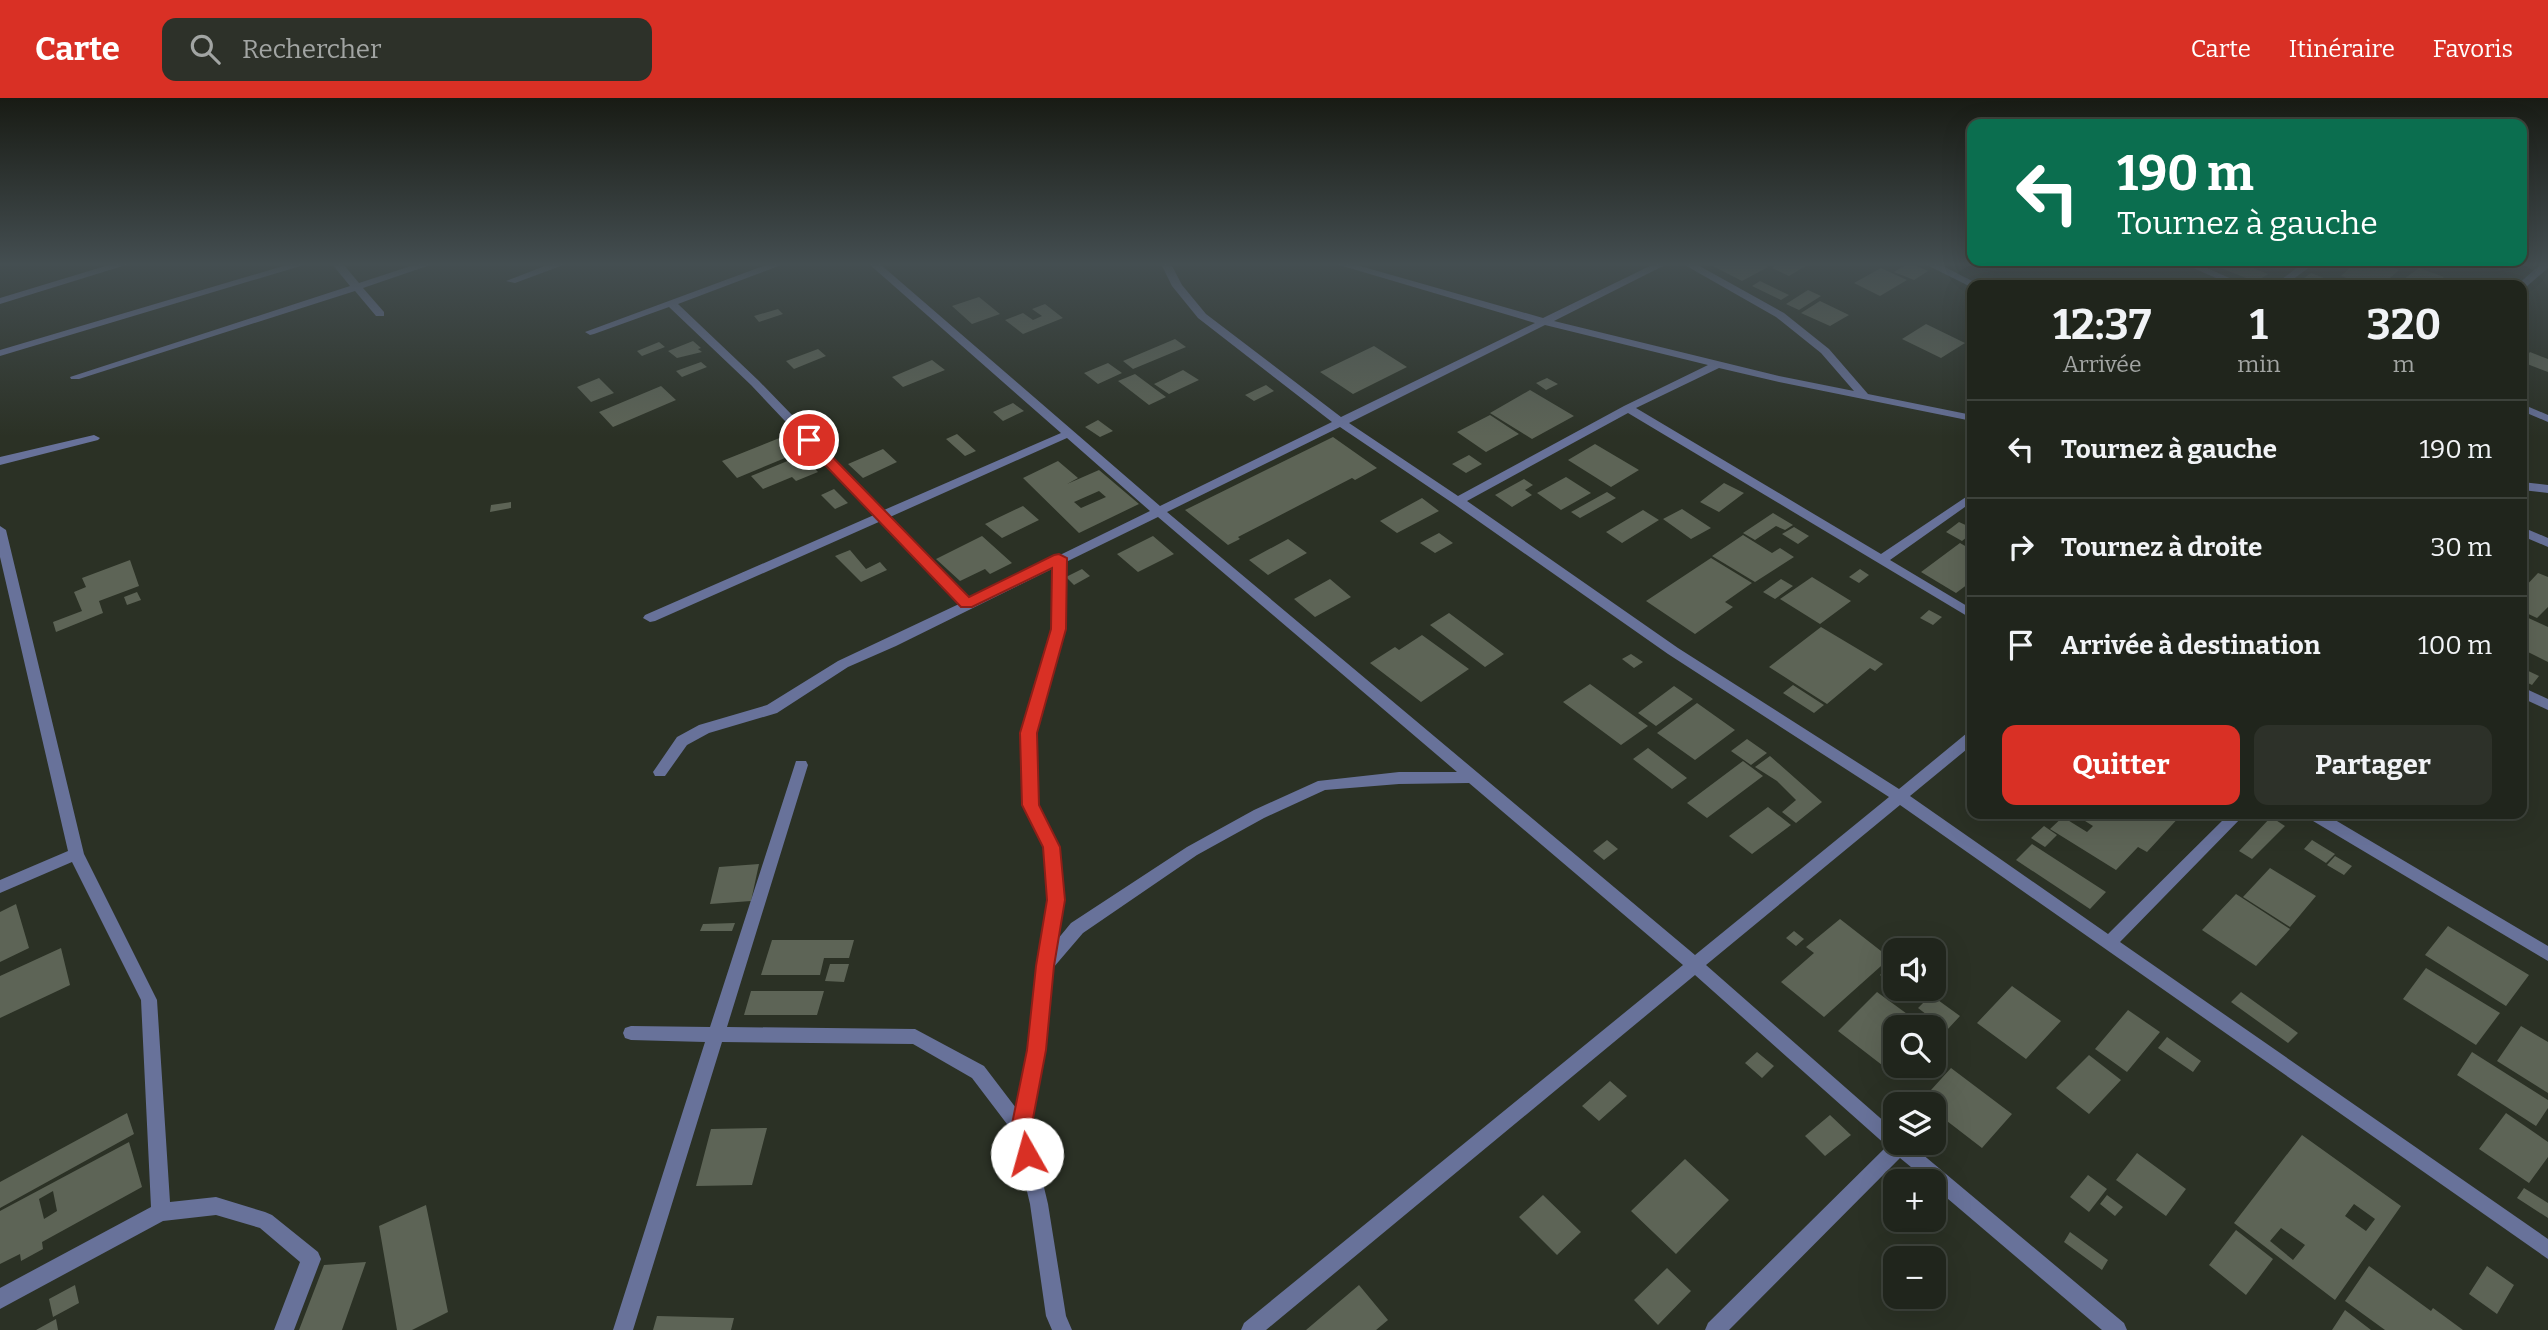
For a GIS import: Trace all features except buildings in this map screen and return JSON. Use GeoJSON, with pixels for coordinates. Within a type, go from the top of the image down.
{"type":"FeatureCollection","features":[{"type":"Feature","properties":{"kind":"street"},"geometry":{"type":"LineString","coordinates":[[0,354],[109,321]]}},
{"type":"Feature","properties":{"kind":"street"},"geometry":{"type":"LineString","coordinates":[[75,377],[246,321]]}},
{"type":"Feature","properties":{"kind":"street"},"geometry":{"type":"LineString","coordinates":[[590,332],[619,321]]}},
{"type":"Feature","properties":{"kind":"street"},"geometry":{"type":"LineString","coordinates":[[690,321],[755,383],[967,604]]}},
{"type":"Feature","properties":{"kind":"street"},"geometry":{"type":"LineString","coordinates":[[941,321],[1157,511],[1695,965],[1883,1131]]}},
{"type":"Feature","properties":{"kind":"street"},"geometry":{"type":"LineString","coordinates":[[1209,321],[1340,422],[1673,651],[1900,797],[2548,1250]]}},
{"type":"Feature","properties":{"kind":"street"},"geometry":{"type":"LineString","coordinates":[[1788,321],[1825,351],[1864,396]]}},
{"type":"Feature","properties":{"kind":"street"},"geometry":{"type":"LineString","coordinates":[[660,772],[682,741],[705,729],[772,709],[843,664],[891,643],[1059,558],[1544,322],[1717,364],[1967,417]]}},
{"type":"Feature","properties":{"kind":"street"},"geometry":{"type":"LineString","coordinates":[[1458,501],[1628,408],[1717,364]]}},
{"type":"Feature","properties":{"kind":"street"},"geometry":{"type":"LineString","coordinates":[[1628,408],[1967,612]]}},
{"type":"Feature","properties":{"kind":"street"},"geometry":{"type":"LineString","coordinates":[[2527,409],[2548,419]]}},
{"type":"Feature","properties":{"kind":"street"},"geometry":{"type":"LineString","coordinates":[[650,618],[1070,433]]}},
{"type":"Feature","properties":{"kind":"street"},"geometry":{"type":"LineString","coordinates":[[0,461],[94,438]]}},
{"type":"Feature","properties":{"kind":"street"},"geometry":{"type":"LineString","coordinates":[[2527,487],[2548,489]]}},
{"type":"Feature","properties":{"kind":"street"},"geometry":{"type":"LineString","coordinates":[[1881,560],[1967,500]]}},
{"type":"Feature","properties":{"kind":"street"},"geometry":{"type":"LineString","coordinates":[[0,530],[76,854],[149,1000],[161,1212]]}},
{"type":"Feature","properties":{"kind":"street"},"geometry":{"type":"LineString","coordinates":[[2527,533],[2548,543]]}},
{"type":"Feature","properties":{"kind":"street"},"geometry":{"type":"LineString","coordinates":[[1021,1129],[1036,1050],[1045,966],[1056,900],[1052,847],[1030,805],[1028,733],[1059,629],[1059,558]]}},
{"type":"Feature","properties":{"kind":"street"},"geometry":{"type":"LineString","coordinates":[[2527,694],[2548,705]]}},
{"type":"Feature","properties":{"kind":"street"},"geometry":{"type":"LineString","coordinates":[[1251,1330],[1967,741]]}},
{"type":"Feature","properties":{"kind":"street"},"geometry":{"type":"LineString","coordinates":[[623,1330],[802,765]]}},
{"type":"Feature","properties":{"kind":"street"},"geometry":{"type":"LineString","coordinates":[[1045,966],[1077,928],[1114,901],[1203,845],[1259,814],[1323,785],[1399,778],[1473,777]]}},
{"type":"Feature","properties":{"kind":"street"},"geometry":{"type":"LineString","coordinates":[[2109,943],[2233,819]]}},
{"type":"Feature","properties":{"kind":"street"},"geometry":{"type":"LineString","coordinates":[[2321,819],[2548,954]]}},
{"type":"Feature","properties":{"kind":"street"},"geometry":{"type":"LineString","coordinates":[[0,887],[76,854]]}},
{"type":"Feature","properties":{"kind":"street"},"geometry":{"type":"LineString","coordinates":[[631,1033],[915,1037],[978,1072],[1021,1129],[1039,1204],[1056,1316],[1062,1330]]}},
{"type":"Feature","properties":{"kind":"street"},"geometry":{"type":"LineString","coordinates":[[1715,1330],[1885,1155]]}},
{"type":"Feature","properties":{"kind":"street"},"geometry":{"type":"LineString","coordinates":[[1911,1155],[2116,1330]]}},
{"type":"Feature","properties":{"kind":"street"},"geometry":{"type":"LineString","coordinates":[[0,1299],[161,1212],[216,1206],[265,1221],[311,1259],[284,1330]]}},
{"type":"Feature","properties":{"kind":"route"},"geometry":{"type":"LineString","coordinates":[[809,440],[967,604],[1059,558],[1059,629],[1028,733],[1030,805],[1052,847],[1056,900],[1045,966],[1036,1050],[1021,1129],[1027,1154]]}}]}
